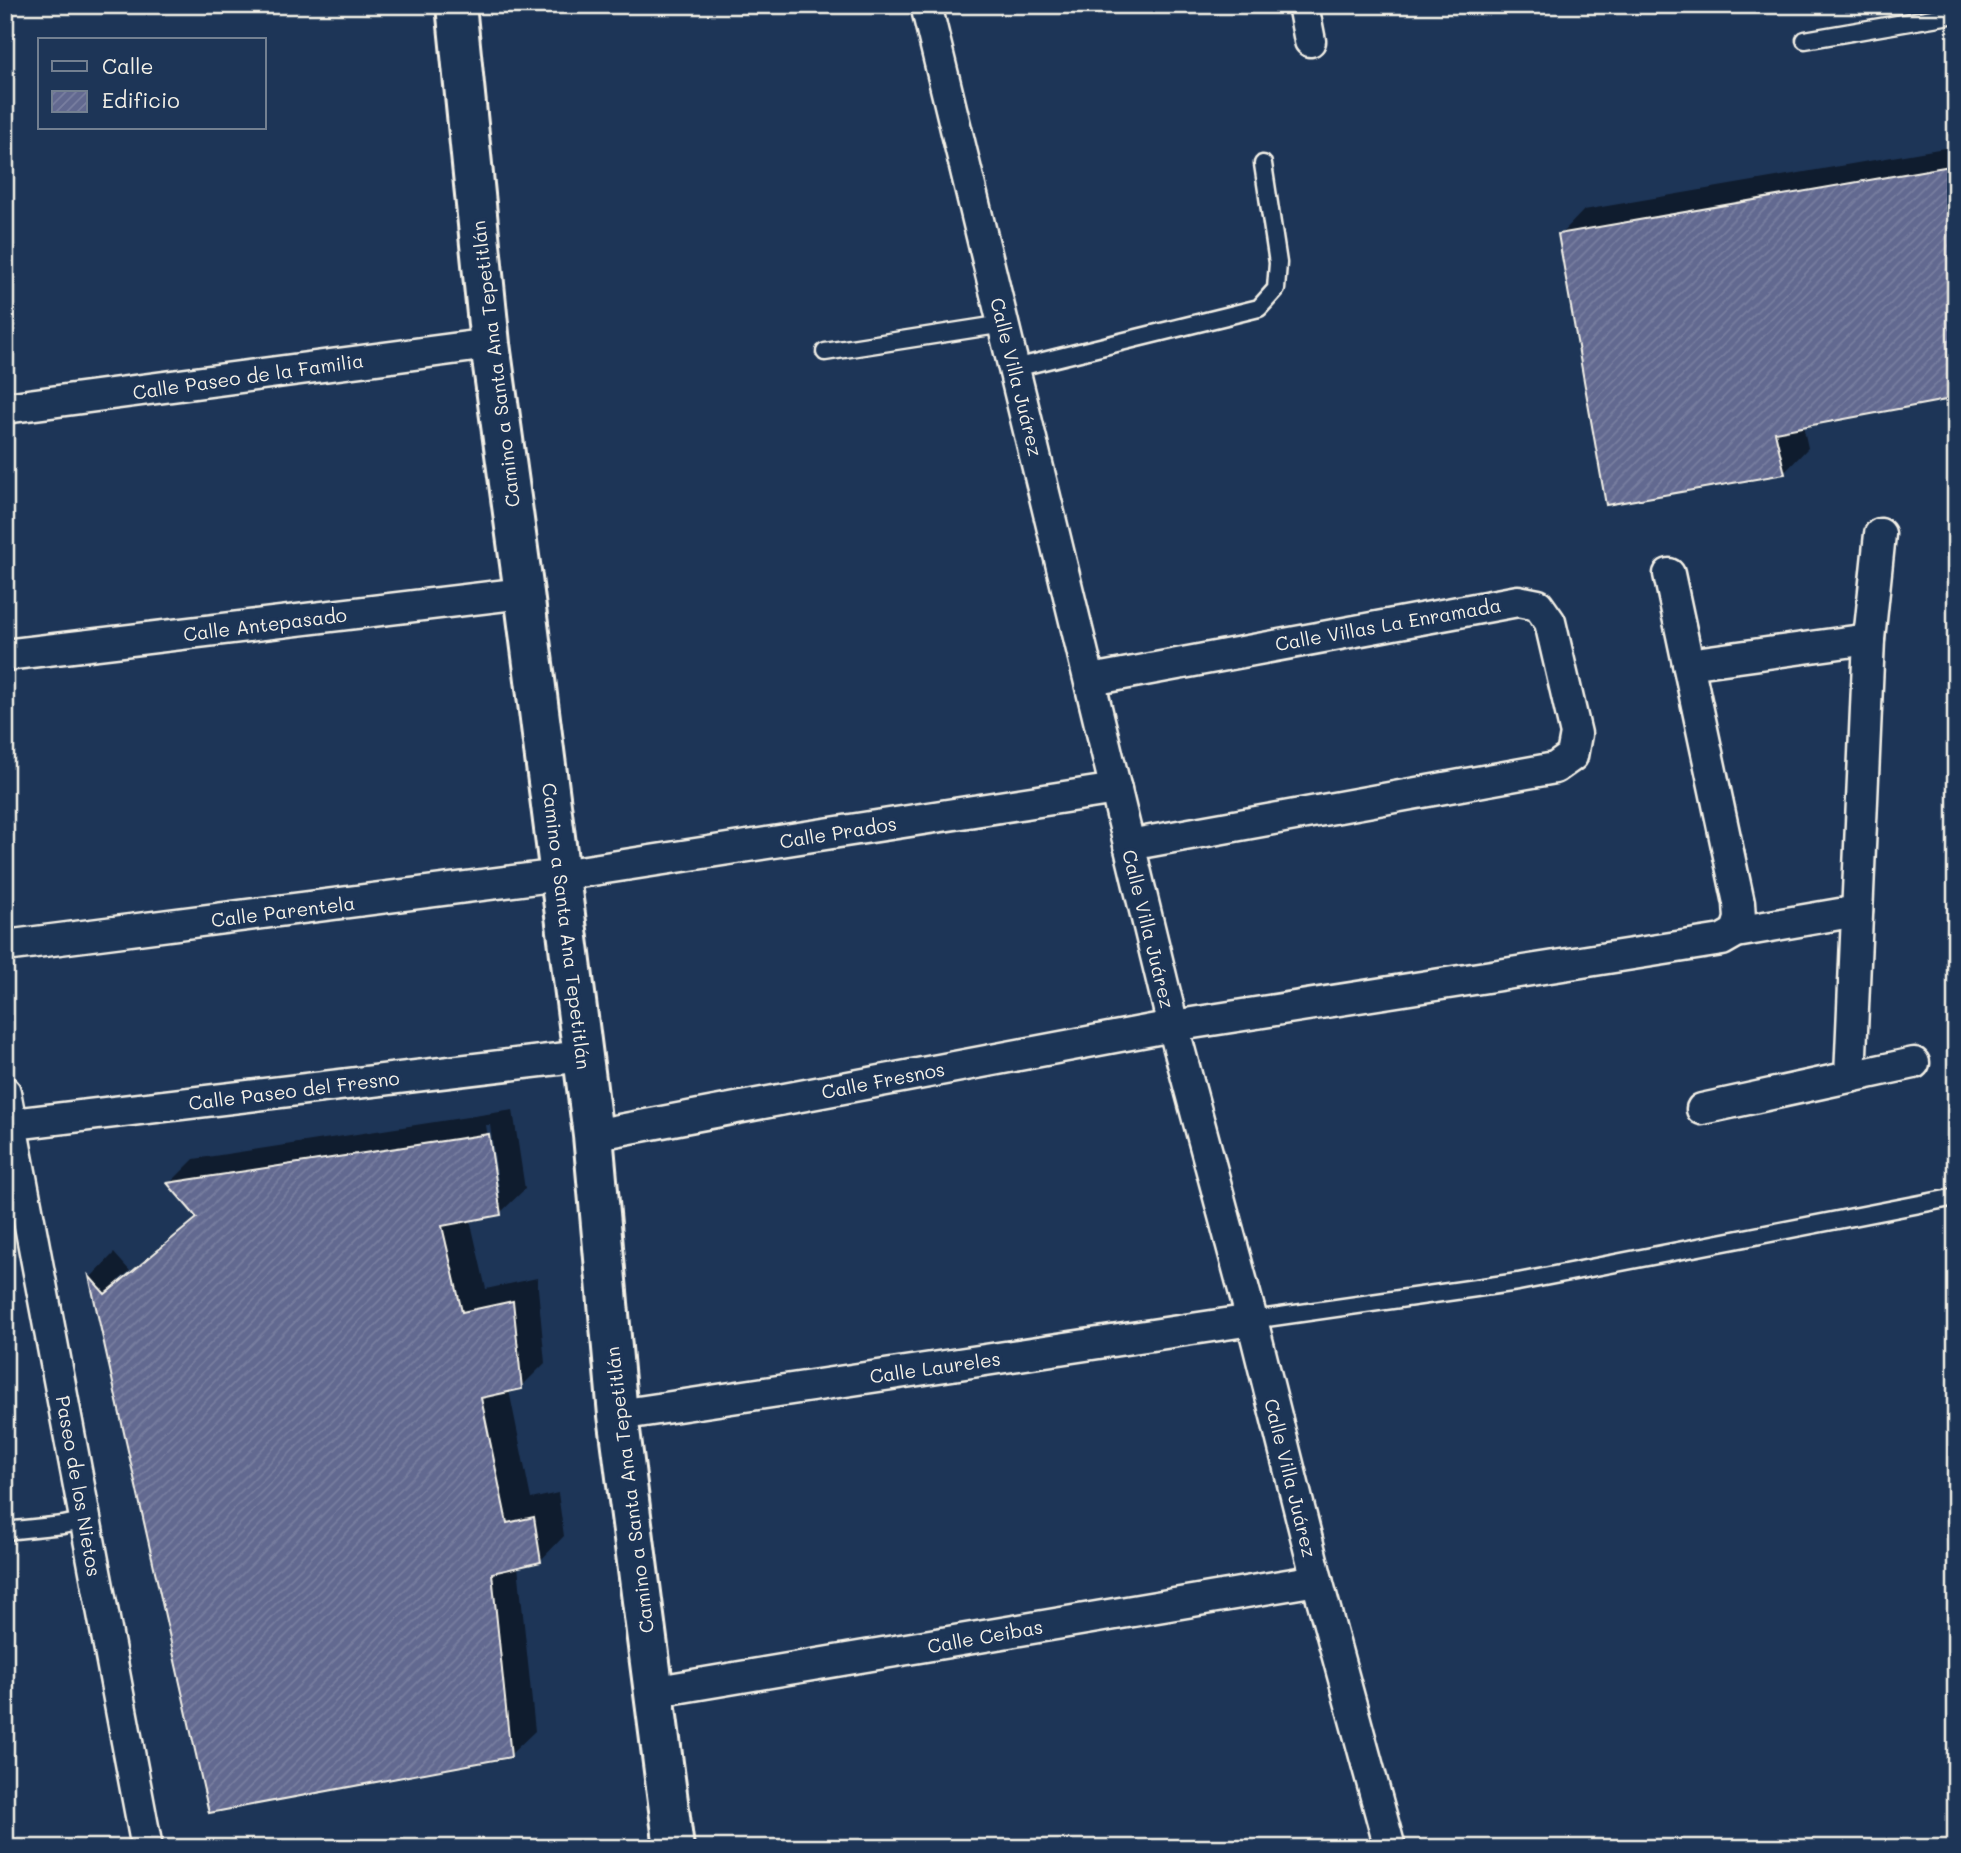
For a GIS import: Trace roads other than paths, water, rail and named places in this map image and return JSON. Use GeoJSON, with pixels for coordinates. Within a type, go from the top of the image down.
{"type":"FeatureCollection","features":[{"type":"Feature","properties":{"kind":"street","name":"Camino a Santa Ana Tepetitlán"},"geometry":{"type":"LineString","coordinates":[[456,5],[490,344],[593,1135],[618,1415],[674,1848]]}},
{"type":"Feature","properties":{"kind":"street","name":"Calle Villa Juárez"},"geometry":{"type":"LineString","coordinates":[[926,5],[1173,1026],[1252,1320],[1317,1580],[1391,1848]]}},
{"type":"Feature","properties":{"kind":"street"},"geometry":{"type":"LineString","coordinates":[[1303,5],[1310,41]]}},
{"type":"Feature","properties":{"kind":"street","name":"Calle Paseo de la Familia"},"geometry":{"type":"LineString","coordinates":[[5,408],[490,344]]}},
{"type":"Feature","properties":{"kind":"street"},"geometry":{"type":"LineString","coordinates":[[1850,1077],[1869,639],[1880,534]]}},
{"type":"Feature","properties":{"kind":"street"},"geometry":{"type":"LineString","coordinates":[[1669,574],[1739,903],[1740,919],[1736,932]]}},
{"type":"Feature","properties":{"kind":"street","name":"Calle Antepasado"},"geometry":{"type":"LineString","coordinates":[[5,655],[524,593]]}},
{"type":"Feature","properties":{"kind":"street","name":"Calle Villas La Enramada"},"geometry":{"type":"LineString","coordinates":[[1091,680],[1518,601],[1538,605],[1550,622],[1576,734],[1572,756],[1555,768],[1129,845]]}},
{"type":"Feature","properties":{"kind":"street"},"geometry":{"type":"LineString","coordinates":[[1688,664],[1869,639]]}},
{"type":"Feature","properties":{"kind":"street","name":"Calle Prados"},"geometry":{"type":"LineString","coordinates":[[560,875],[1116,789]]}},
{"type":"Feature","properties":{"kind":"street","name":"Calle Parentela"},"geometry":{"type":"LineString","coordinates":[[5,946],[560,875]]}},
{"type":"Feature","properties":{"kind":"street","name":"Calle Fresnos"},"geometry":{"type":"LineString","coordinates":[[593,1135],[1173,1026],[1722,940],[1736,932],[1857,911]]}},
{"type":"Feature","properties":{"kind":"street","name":"Calle Paseo del Fresno"},"geometry":{"type":"LineString","coordinates":[[9,1125],[583,1056]]}},
{"type":"Feature","properties":{"kind":"street"},"geometry":{"type":"LineString","coordinates":[[1702,1109],[1914,1063]]}},
{"type":"Feature","properties":{"kind":"street","name":"Paseo de los Nietos"},"geometry":{"type":"LineString","coordinates":[[5,1092],[9,1125],[147,1848]]}},
{"type":"Feature","properties":{"kind":"street","name":"Calle Laureles"},"geometry":{"type":"LineString","coordinates":[[618,1415],[1252,1320]]}},
{"type":"Feature","properties":{"kind":"street","name":"Calle Ceibas"},"geometry":{"type":"LineString","coordinates":[[652,1692],[1317,1580]]}},
{"type":"Feature","properties":{"kind":"lane"},"geometry":{"type":"LineString","coordinates":[[1805,40],[1956,14]]}},
{"type":"Feature","properties":{"kind":"lane"},"geometry":{"type":"LineString","coordinates":[[1015,368],[1259,308],[1276,289],[1278,263],[1263,164]]}},
{"type":"Feature","properties":{"kind":"lane"},"geometry":{"type":"LineString","coordinates":[[825,352],[1004,324]]}},
{"type":"Feature","properties":{"kind":"lane"},"geometry":{"type":"LineString","coordinates":[[1252,1320],[1518,1282],[1956,1197]]}},
{"type":"Feature","properties":{"kind":"lane"},"geometry":{"type":"LineString","coordinates":[[5,1531],[86,1520]]}}]}
